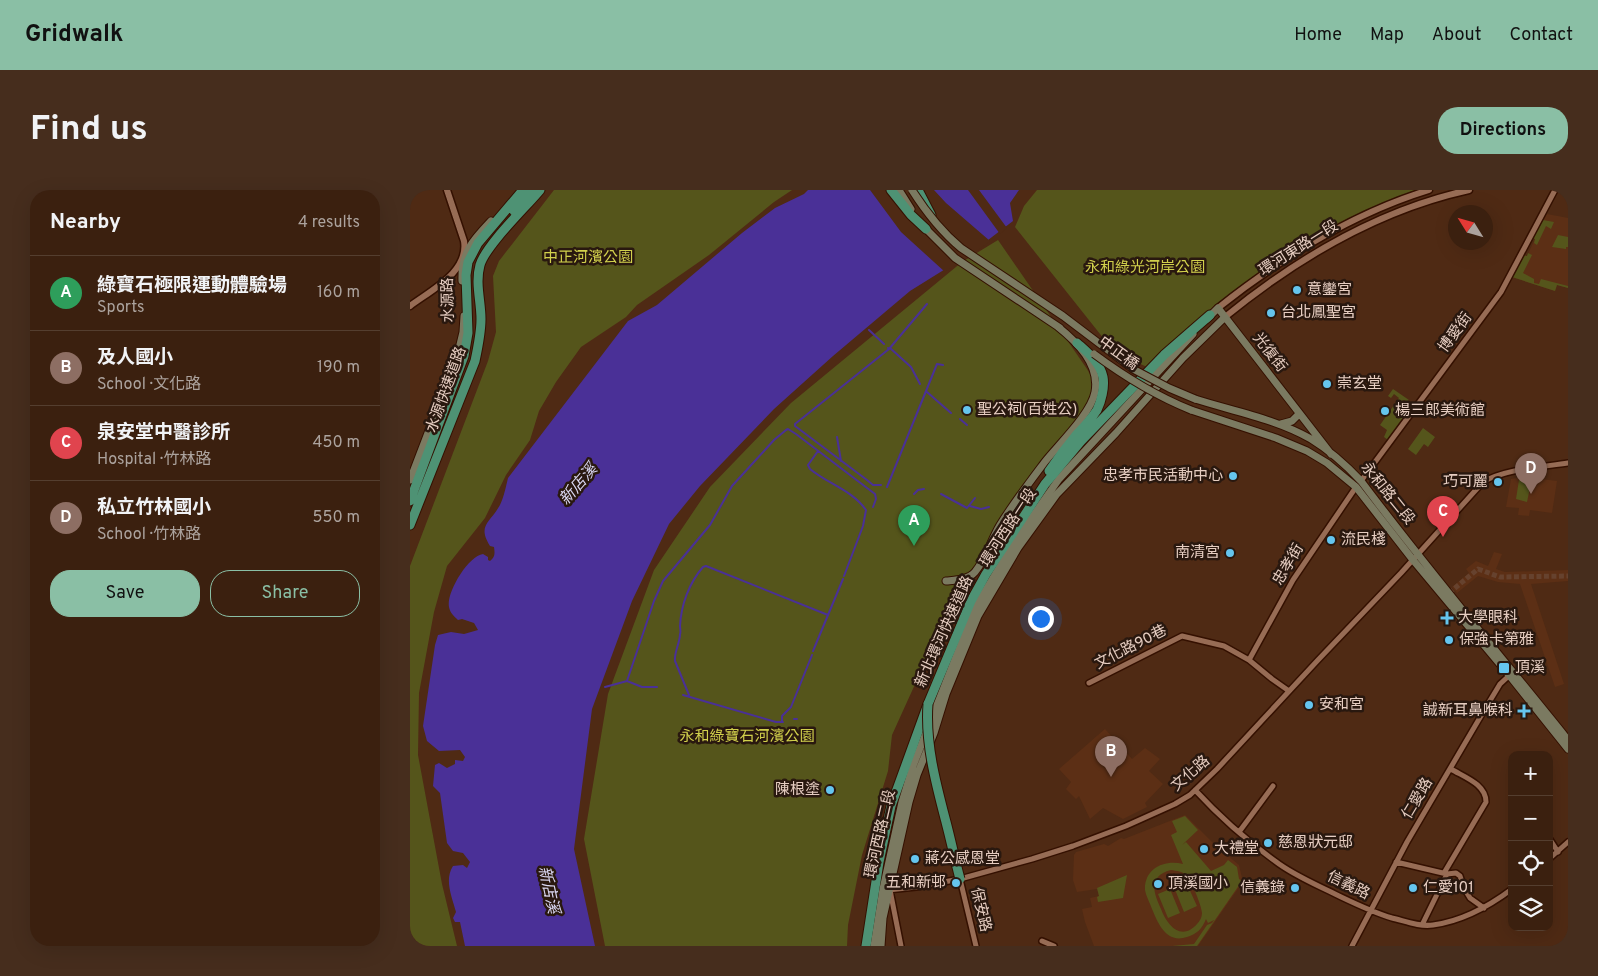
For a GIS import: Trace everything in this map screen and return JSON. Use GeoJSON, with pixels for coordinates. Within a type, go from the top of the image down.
{"type":"FeatureCollection","features":[{"type":"Feature","properties":{"kind":"highway","name":"水源快速道路"},"geometry":{"type":"LineString","coordinates":[[410,501],[464,356],[468,333],[466,276],[468,262],[523,190]]}},
{"type":"Feature","properties":{"kind":"highway"},"geometry":{"type":"LineString","coordinates":[[480,245],[532,190]]}},
{"type":"Feature","properties":{"kind":"highway","name":"水源快速道路"},"geometry":{"type":"LineString","coordinates":[[410,525],[475,361],[481,320],[478,281],[480,264],[488,250],[540,190]]}},
{"type":"Feature","properties":{"kind":"highway"},"geometry":{"type":"LineString","coordinates":[[891,190],[911,215],[926,229]]}},
{"type":"Feature","properties":{"kind":"highway"},"geometry":{"type":"LineString","coordinates":[[918,190],[934,222]]}},
{"type":"Feature","properties":{"kind":"highway","name":"水源快速道路"},"geometry":{"type":"LineString","coordinates":[[432,470],[439,439],[468,361],[473,338],[474,319],[468,262]]}},
{"type":"Feature","properties":{"kind":"highway","name":"新北環河快速道路"},"geometry":{"type":"LineString","coordinates":[[866,946],[879,862],[891,806],[928,704],[972,601],[986,574],[1045,484],[1087,434],[1164,355],[1210,315]]}},
{"type":"Feature","properties":{"kind":"highway"},"geometry":{"type":"LineString","coordinates":[[986,574],[1000,544],[1059,457],[1097,409],[1103,388],[1103,376],[1091,356],[1077,343]]}},
{"type":"Feature","properties":{"kind":"highway"},"geometry":{"type":"LineString","coordinates":[[928,704],[926,725],[930,748],[960,879]]}},
{"type":"Feature","properties":{"kind":"main road","name":"水源路"},"geometry":{"type":"LineString","coordinates":[[410,480],[461,344],[464,320],[462,274],[468,262],[474,240],[517,190]]}},
{"type":"Feature","properties":{"kind":"main road","name":"中正橋"},"geometry":{"type":"LineString","coordinates":[[899,190],[926,229],[939,243],[968,267],[1057,326],[1142,387],[1191,410],[1307,450],[1359,484]]}},
{"type":"Feature","properties":{"kind":"main road","name":"中正橋"},"geometry":{"type":"LineString","coordinates":[[912,190],[934,222],[949,238],[1063,316],[1133,369],[1163,385],[1196,399],[1279,425],[1311,439],[1331,454]]}},
{"type":"Feature","properties":{"kind":"main road","name":"環河東路一段"},"geometry":{"type":"LineString","coordinates":[[1161,369],[1218,308]]}},
{"type":"Feature","properties":{"kind":"main road","name":"光復街"},"geometry":{"type":"LineString","coordinates":[[1218,308],[1331,454]]}},
{"type":"Feature","properties":{"kind":"main road","name":"環河東路一段"},"geometry":{"type":"LineString","coordinates":[[1170,373],[1225,317]]}},
{"type":"Feature","properties":{"kind":"main road"},"geometry":{"type":"LineString","coordinates":[[946,581],[964,579],[973,574],[1000,525],[1044,464],[1083,416],[1092,401],[1095,379],[1093,369],[1077,343],[1057,326]]}},
{"type":"Feature","properties":{"kind":"main road","name":"環河西路一段"},"geometry":{"type":"LineString","coordinates":[[926,732],[976,606],[1016,540],[1059,479],[1161,369]]}},
{"type":"Feature","properties":{"kind":"main road","name":"環河西路一段"},"geometry":{"type":"LineString","coordinates":[[934,733],[946,694],[978,616],[1018,548],[1057,494],[1170,373]]}},
{"type":"Feature","properties":{"kind":"main road"},"geometry":{"type":"LineString","coordinates":[[1279,425],[1292,422],[1299,414]]}},
{"type":"Feature","properties":{"kind":"main road","name":"永和路二段"},"geometry":{"type":"LineString","coordinates":[[1331,454],[1359,484],[1416,558],[1568,740]]}},
{"type":"Feature","properties":{"kind":"main road","name":"永和路二段"},"geometry":{"type":"LineString","coordinates":[[1512,673],[1568,749]]}},
{"type":"Feature","properties":{"kind":"main road","name":"環河西路二段"},"geometry":{"type":"LineString","coordinates":[[874,946],[902,802],[926,732]]}},
{"type":"Feature","properties":{"kind":"main road","name":"環河西路二段"},"geometry":{"type":"LineString","coordinates":[[881,946],[886,889],[917,775],[934,733]]}},
{"type":"Feature","properties":{"kind":"street"},"geometry":{"type":"LineString","coordinates":[[410,306],[468,262],[464,242],[447,190]]}},
{"type":"Feature","properties":{"kind":"street","name":"環河東路一段"},"geometry":{"type":"LineString","coordinates":[[1218,308],[1291,255],[1358,217],[1429,190]]}},
{"type":"Feature","properties":{"kind":"street","name":"環河東路一段"},"geometry":{"type":"LineString","coordinates":[[1225,317],[1279,276],[1349,234],[1401,210],[1469,190]]}},
{"type":"Feature","properties":{"kind":"street","name":"博愛街"},"geometry":{"type":"LineString","coordinates":[[1359,484],[1501,292],[1555,190]]}},
{"type":"Feature","properties":{"kind":"street","name":"文化路"},"geometry":{"type":"LineString","coordinates":[[886,889],[916,887],[960,879],[1032,859],[1126,826],[1175,804],[1195,790],[1416,558],[1474,492],[1491,478],[1510,472],[1568,463]]}},
{"type":"Feature","properties":{"kind":"street","name":"忠孝街"},"geometry":{"type":"LineString","coordinates":[[1249,660],[1293,580],[1359,484]]}},
{"type":"Feature","properties":{"kind":"street","name":"文化路90巷"},"geometry":{"type":"LineString","coordinates":[[1089,683],[1182,636],[1224,646],[1249,660],[1265,675],[1289,691]]}},
{"type":"Feature","properties":{"kind":"street","name":"仁愛路"},"geometry":{"type":"LineString","coordinates":[[1352,946],[1396,862],[1496,691],[1512,673]]}},
{"type":"Feature","properties":{"kind":"street"},"geometry":{"type":"LineString","coordinates":[[1422,925],[1445,873],[1486,802],[1484,792],[1477,785],[1451,769]]}},
{"type":"Feature","properties":{"kind":"street"},"geometry":{"type":"LineString","coordinates":[[1239,832],[1273,786]]}},
{"type":"Feature","properties":{"kind":"street","name":"信義路"},"geometry":{"type":"LineString","coordinates":[[1195,790],[1230,826],[1276,862],[1371,912],[1422,925],[1433,925],[1458,919],[1484,908],[1508,892]]}},
{"type":"Feature","properties":{"kind":"street"},"geometry":{"type":"LineString","coordinates":[[1551,841],[1558,852]]}},
{"type":"Feature","properties":{"kind":"street"},"geometry":{"type":"LineString","coordinates":[[1553,856],[1568,842]]}},
{"type":"Feature","properties":{"kind":"street"},"geometry":{"type":"LineString","coordinates":[[1396,862],[1445,873],[1456,873],[1460,876],[1467,893],[1484,908]]}},
{"type":"Feature","properties":{"kind":"street","name":"保安路"},"geometry":{"type":"LineString","coordinates":[[960,879],[976,946]]}},
{"type":"Feature","properties":{"kind":"street"},"geometry":{"type":"LineString","coordinates":[[886,889],[893,897],[901,946]]}},
{"type":"Feature","properties":{"kind":"street"},"geometry":{"type":"LineString","coordinates":[[1042,941],[1054,946]]}},
{"type":"Feature","properties":{"kind":"shaded area"},"geometry":{"type":"Polygon","coordinates":[[[1547,214],[1568,218],[1568,288],[1557,285],[1555,291],[1512,277],[1523,255],[1527,256],[1535,239],[1533,238],[1547,214]]]}},
{"type":"Feature","properties":{"kind":"shaded area"},"geometry":{"type":"Polygon","coordinates":[[[1542,474],[1541,479],[1557,481],[1552,513],[1530,510],[1529,516],[1518,515],[1519,508],[1506,507],[1511,479],[1542,474]]]}},
{"type":"Feature","properties":{"kind":"shaded area"},"geometry":{"type":"Polygon","coordinates":[[[1494,552],[1502,554],[1496,569],[1505,572],[1568,570],[1568,581],[1531,584],[1564,684],[1555,687],[1520,584],[1498,582],[1478,576],[1457,593],[1452,587],[1469,573],[1466,569],[1476,561],[1488,566],[1494,552]]]}},
{"type":"Feature","properties":{"kind":"shaded area"},"geometry":{"type":"Polygon","coordinates":[[[1105,729],[1132,759],[1145,748],[1160,759],[1149,771],[1163,784],[1145,803],[1147,807],[1123,819],[1103,808],[1090,819],[1079,796],[1076,799],[1066,789],[1071,782],[1059,769],[1105,729]]]}},
{"type":"Feature","properties":{"kind":"shaded area","name":"頂溪國小"},"geometry":{"type":"Polygon","coordinates":[[[1185,815],[1215,845],[1239,865],[1244,880],[1198,946],[1094,946],[1082,909],[1092,907],[1090,898],[1099,896],[1097,889],[1077,892],[1073,880],[1074,855],[1076,852],[1104,844],[1108,846],[1121,838],[1124,839],[1185,815]]]}},
{"type":"Feature","properties":{"kind":"green space","name":"中正河濱公園"},"geometry":{"type":"Polygon","coordinates":[[[554,190],[792,190],[774,202],[709,255],[637,305],[626,317],[581,347],[556,382],[539,411],[530,440],[506,475],[485,518],[447,566],[434,612],[419,693],[418,755],[442,884],[457,946],[410,946],[410,566],[488,361],[496,332],[493,276],[499,261],[554,190]]]}},
{"type":"Feature","properties":{"kind":"green space","name":"永和綠光河岸公園"},"geometry":{"type":"Polygon","coordinates":[[[1037,190],[1434,190],[1362,216],[1274,265],[1215,310],[1147,367],[1134,361],[1104,339],[1015,227],[1024,206],[1037,190]]]}},
{"type":"Feature","properties":{"kind":"green space"},"geometry":{"type":"Polygon","coordinates":[[[1543,220],[1554,222],[1551,229],[1546,226],[1537,245],[1534,243],[1535,239],[1533,238],[1543,220]]]}},
{"type":"Feature","properties":{"kind":"green space"},"geometry":{"type":"Polygon","coordinates":[[[1558,235],[1568,237],[1568,247],[1566,249],[1552,247],[1558,235]]]}},
{"type":"Feature","properties":{"kind":"green space","name":"永和綠寶石河濱公園"},"geometry":{"type":"Polygon","coordinates":[[[998,240],[1087,369],[1101,394],[990,540],[946,616],[892,735],[888,771],[862,855],[848,925],[847,946],[605,946],[584,839],[608,694],[654,570],[710,487],[791,403],[962,262],[998,240]]]}},
{"type":"Feature","properties":{"kind":"green space"},"geometry":{"type":"Polygon","coordinates":[[[1528,253],[1532,255],[1523,273],[1534,279],[1534,283],[1539,284],[1541,279],[1568,286],[1568,288],[1557,285],[1555,291],[1512,277],[1523,255],[1527,256],[1528,253]]]}},
{"type":"Feature","properties":{"kind":"green space"},"geometry":{"type":"Polygon","coordinates":[[[1393,389],[1409,400],[1407,402],[1404,400],[1398,405],[1408,414],[1388,440],[1384,437],[1387,430],[1380,425],[1399,398],[1394,394],[1391,398],[1388,396],[1393,389]]]}},
{"type":"Feature","properties":{"kind":"green space"},"geometry":{"type":"Polygon","coordinates":[[[1423,428],[1435,437],[1428,447],[1424,444],[1416,455],[1408,449],[1423,428]]]}},
{"type":"Feature","properties":{"kind":"green space"},"geometry":{"type":"Polygon","coordinates":[[[1532,478],[1527,502],[1516,499],[1519,480],[1532,478]]]}},
{"type":"Feature","properties":{"kind":"green space"},"geometry":{"type":"Polygon","coordinates":[[[1185,816],[1198,830],[1182,845],[1186,842],[1211,871],[1224,865],[1228,860],[1237,867],[1239,879],[1242,881],[1197,946],[1172,946],[1194,944],[1207,925],[1214,920],[1208,923],[1206,919],[1199,931],[1191,936],[1174,938],[1168,935],[1160,926],[1145,890],[1148,876],[1157,867],[1169,863],[1183,864],[1171,835],[1177,832],[1172,821],[1185,816]],[[1171,870],[1159,876],[1154,885],[1155,891],[1158,903],[1167,921],[1175,929],[1185,932],[1199,922],[1202,910],[1196,893],[1186,875],[1179,871],[1171,870]]]}},
{"type":"Feature","properties":{"kind":"green space"},"geometry":{"type":"Polygon","coordinates":[[[1127,875],[1123,898],[1098,902],[1097,888],[1127,875]]]}},
{"type":"Feature","properties":{"kind":"green space"},"geometry":{"type":"Polygon","coordinates":[[[1186,882],[1197,906],[1184,912],[1174,887],[1186,882]]]}},
{"type":"Feature","properties":{"kind":"green space"},"geometry":{"type":"Polygon","coordinates":[[[1170,889],[1180,913],[1168,918],[1158,894],[1170,889]]]}},
{"type":"Feature","properties":{"kind":"water","name":"新店溪"},"geometry":{"type":"Polygon","coordinates":[[[808,190],[1019,190],[1010,203],[1013,221],[971,253],[910,291],[833,356],[774,409],[700,486],[669,524],[632,601],[592,709],[574,849],[595,946],[465,946],[460,922],[455,922],[453,918],[456,912],[449,877],[453,866],[463,865],[467,868],[470,862],[463,853],[453,851],[447,843],[440,793],[433,786],[435,765],[439,763],[447,768],[455,764],[455,760],[463,761],[465,757],[460,750],[439,751],[427,741],[423,726],[438,635],[451,632],[464,634],[478,630],[474,623],[462,619],[458,620],[450,611],[449,601],[454,585],[465,568],[477,556],[483,554],[490,561],[493,558],[494,547],[490,546],[486,539],[485,529],[486,524],[500,505],[508,478],[628,321],[657,305],[742,233],[775,208],[804,194],[808,190]]]}},
{"type":"Feature","properties":{"kind":"pier"},"geometry":{"type":"Polygon","coordinates":[[[870,190],[934,190],[946,203],[990,241],[945,272],[901,232],[870,190]]]}},
{"type":"Feature","properties":{"kind":"pier"},"geometry":{"type":"Polygon","coordinates":[[[968,190],[979,190],[1007,228],[1000,234],[968,190]]]}},
{"type":"Feature","properties":{"kind":"waterway"},"geometry":{"type":"LineString","coordinates":[[888,348],[927,304]]}},
{"type":"Feature","properties":{"kind":"waterway"},"geometry":{"type":"LineString","coordinates":[[869,330],[884,344]]}},
{"type":"Feature","properties":{"kind":"waterway"},"geometry":{"type":"LineString","coordinates":[[890,348],[911,367],[920,384]]}},
{"type":"Feature","properties":{"kind":"waterway"},"geometry":{"type":"LineString","coordinates":[[881,485],[873,485],[795,426],[795,424],[889,349]]}},
{"type":"Feature","properties":{"kind":"waterway"},"geometry":{"type":"LineString","coordinates":[[887,487],[937,364],[943,365]]}},
{"type":"Feature","properties":{"kind":"waterway"},"geometry":{"type":"LineString","coordinates":[[927,392],[951,413]]}},
{"type":"Feature","properties":{"kind":"waterway"},"geometry":{"type":"LineString","coordinates":[[960,419],[967,425]]}},
{"type":"Feature","properties":{"kind":"waterway"},"geometry":{"type":"LineString","coordinates":[[627,681],[654,601],[663,581],[710,525],[732,486],[774,440],[786,430],[788,429],[796,434],[875,494],[876,499],[873,507]]}},
{"type":"Feature","properties":{"kind":"waterway"},"geometry":{"type":"LineString","coordinates":[[837,437],[841,461]]}},
{"type":"Feature","properties":{"kind":"waterway"},"geometry":{"type":"LineString","coordinates":[[818,451],[808,465],[810,469],[854,497],[866,510],[863,526],[844,576]]}},
{"type":"Feature","properties":{"kind":"waterway"},"geometry":{"type":"LineString","coordinates":[[914,494],[918,490],[924,489]]}},
{"type":"Feature","properties":{"kind":"waterway"},"geometry":{"type":"LineString","coordinates":[[941,494],[967,508],[975,498]]}},
{"type":"Feature","properties":{"kind":"waterway"},"geometry":{"type":"LineString","coordinates":[[970,506],[981,509],[989,507]]}},
{"type":"Feature","properties":{"kind":"waterway"},"geometry":{"type":"LineString","coordinates":[[688,696],[675,658],[680,637],[684,602],[690,587],[703,567],[706,566],[828,615]]}},
{"type":"Feature","properties":{"kind":"waterway"},"geometry":{"type":"LineString","coordinates":[[813,651],[843,579]]}},
{"type":"Feature","properties":{"kind":"waterway"},"geometry":{"type":"LineString","coordinates":[[782,722],[782,716],[791,707],[812,655]]}},
{"type":"Feature","properties":{"kind":"waterway"},"geometry":{"type":"LineString","coordinates":[[605,687],[627,681],[642,687],[657,687]]}},
{"type":"Feature","properties":{"kind":"waterway"},"geometry":{"type":"LineString","coordinates":[[683,695],[776,722],[783,722]]}},
{"type":"Feature","properties":{"kind":"tunnel"},"geometry":{"type":"LineString","coordinates":[[1449,593],[1478,569],[1500,577],[1568,576]]}},
{"type":"Feature","properties":{"kind":"place","name":"意鑾宮"},"geometry":{"type":"Point","coordinates":[1297,290]}},
{"type":"Feature","properties":{"kind":"place","name":"台北鳳聖宮"},"geometry":{"type":"Point","coordinates":[1271,313]}},
{"type":"Feature","properties":{"kind":"place","name":"崇玄堂"},"geometry":{"type":"Point","coordinates":[1327,384]}},
{"type":"Feature","properties":{"kind":"place","name":"聖公祠(百姓公)"},"geometry":{"type":"Point","coordinates":[967,410]}},
{"type":"Feature","properties":{"kind":"place","name":"楊三郎美術館"},"geometry":{"type":"Point","coordinates":[1385,411]}},
{"type":"Feature","properties":{"kind":"place","name":"忠孝市民活動中心"},"geometry":{"type":"Point","coordinates":[1233,476]}},
{"type":"Feature","properties":{"kind":"place","name":"巧可麗"},"geometry":{"type":"Point","coordinates":[1498,482]}},
{"type":"Feature","properties":{"kind":"place","name":"私立竹林國小"},"geometry":{"type":"Point","coordinates":[1531,494]}},
{"type":"Feature","properties":{"kind":"place","name":"泉安堂中醫診所"},"geometry":{"type":"Point","coordinates":[1443,537]}},
{"type":"Feature","properties":{"kind":"place","name":"流民棧"},"geometry":{"type":"Point","coordinates":[1331,540]}},
{"type":"Feature","properties":{"kind":"place","name":"綠寶石極限運動體驗場"},"geometry":{"type":"Point","coordinates":[914,546]}},
{"type":"Feature","properties":{"kind":"place","name":"南清宮"},"geometry":{"type":"Point","coordinates":[1230,553]}},
{"type":"Feature","properties":{"kind":"place","name":"大學眼科"},"geometry":{"type":"Point","coordinates":[1447,618]}},
{"type":"Feature","properties":{"kind":"place","name":"保強卡第雅"},"geometry":{"type":"Point","coordinates":[1449,640]}},
{"type":"Feature","properties":{"kind":"place","name":"頂溪"},"geometry":{"type":"Point","coordinates":[1504,668]}},
{"type":"Feature","properties":{"kind":"place","name":"安和宮"},"geometry":{"type":"Point","coordinates":[1309,705]}},
{"type":"Feature","properties":{"kind":"place","name":"誠新耳鼻喉科"},"geometry":{"type":"Point","coordinates":[1524,711]}},
{"type":"Feature","properties":{"kind":"place","name":"及人國小"},"geometry":{"type":"Point","coordinates":[1111,777]}},
{"type":"Feature","properties":{"kind":"place","name":"陳根塗"},"geometry":{"type":"Point","coordinates":[830,790]}},
{"type":"Feature","properties":{"kind":"place","name":"慈恩狀元邸"},"geometry":{"type":"Point","coordinates":[1268,843]}},
{"type":"Feature","properties":{"kind":"place","name":"大禮堂"},"geometry":{"type":"Point","coordinates":[1204,849]}},
{"type":"Feature","properties":{"kind":"place","name":"蔣公感恩堂"},"geometry":{"type":"Point","coordinates":[915,859]}},
{"type":"Feature","properties":{"kind":"place","name":"五和新邨"},"geometry":{"type":"Point","coordinates":[956,883]}},
{"type":"Feature","properties":{"kind":"place","name":"頂溪國小"},"geometry":{"type":"Point","coordinates":[1158,884]}},
{"type":"Feature","properties":{"kind":"place","name":"信義錄"},"geometry":{"type":"Point","coordinates":[1295,888]}},
{"type":"Feature","properties":{"kind":"place","name":"仁愛101"},"geometry":{"type":"Point","coordinates":[1413,888]}}]}
